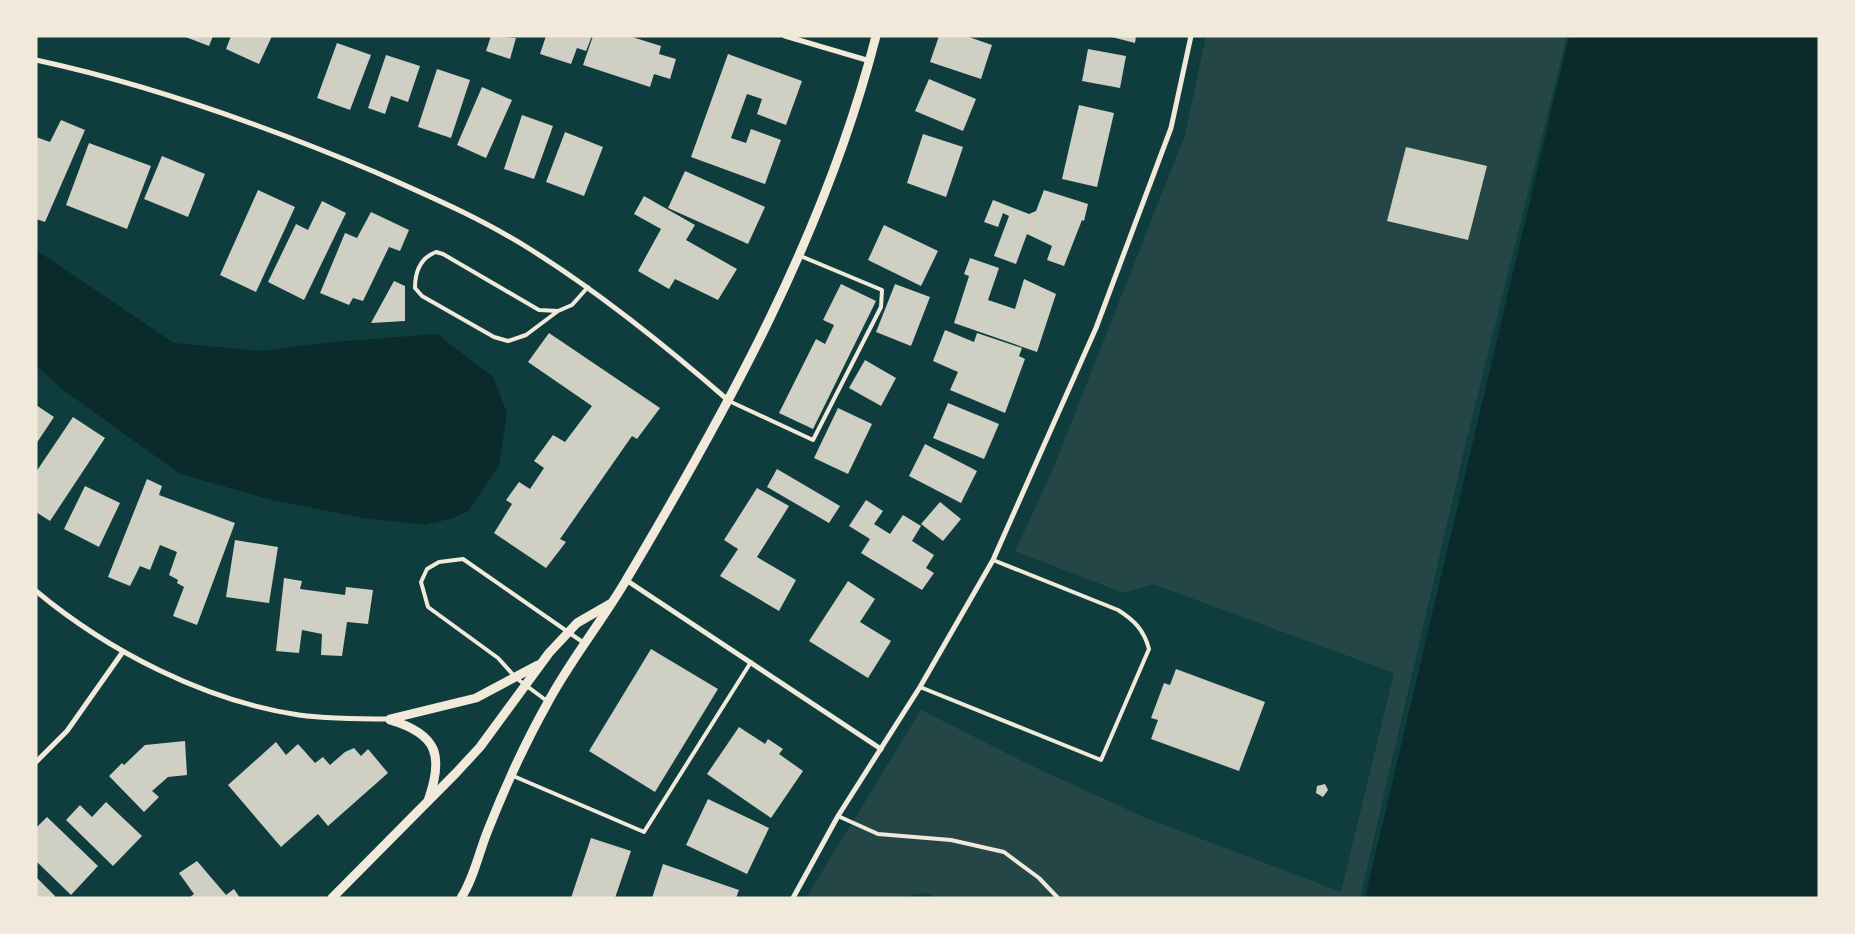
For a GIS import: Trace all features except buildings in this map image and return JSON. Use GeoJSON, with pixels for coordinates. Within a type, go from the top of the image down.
{"type":"FeatureCollection","features":[{"type":"Feature","properties":{"kind":"street"},"geometry":{"type":"LineString","coordinates":[[785,36],[870,61]]}},
{"type":"Feature","properties":{"kind":"street"},"geometry":{"type":"LineString","coordinates":[[463,897],[514,765],[548,701],[613,603],[729,401],[798,256],[840,148],[870,61],[876,36]]}},
{"type":"Feature","properties":{"kind":"street"},"geometry":{"type":"LineString","coordinates":[[793,898],[838,816],[920,687],[993,560],[1096,328],[1170,128],[1191,36]]}},
{"type":"Feature","properties":{"kind":"street"},"geometry":{"type":"LineString","coordinates":[[36,60],[153,91],[254,124],[352,162],[444,202],[531,250],[588,287],[686,364],[729,401]]}},
{"type":"Feature","properties":{"kind":"street"},"geometry":{"type":"LineString","coordinates":[[626,580],[881,748]]}},
{"type":"Feature","properties":{"kind":"street"},"geometry":{"type":"LineString","coordinates":[[36,591],[122,653],[188,682],[276,711],[320,718],[390,719],[457,705],[492,691],[543,662]]}},
{"type":"Feature","properties":{"kind":"street"},"geometry":{"type":"LineString","coordinates":[[332,898],[426,805],[480,747],[543,662],[577,623],[613,603]]}},
{"type":"Feature","properties":{"kind":"street"},"geometry":{"type":"LineString","coordinates":[[36,762],[67,731],[122,653]]}},
{"type":"Feature","properties":{"kind":"street"},"geometry":{"type":"LineString","coordinates":[[390,719],[411,726],[428,738],[434,748],[437,774],[426,805]]}},
{"type":"Feature","properties":{"kind":"lane"},"geometry":{"type":"LineString","coordinates":[[558,311],[540,310],[443,254],[436,252],[425,258],[417,273],[415,288],[422,296],[501,340],[516,339],[526,335],[558,311],[572,304],[588,287]]}},
{"type":"Feature","properties":{"kind":"lane"},"geometry":{"type":"LineString","coordinates":[[729,401],[813,440],[881,307],[882,290],[798,256]]}},
{"type":"Feature","properties":{"kind":"lane"},"geometry":{"type":"LineString","coordinates":[[548,701],[516,678],[498,658],[428,607],[421,582],[427,569],[439,562],[463,559],[585,645]]}},
{"type":"Feature","properties":{"kind":"lane"},"geometry":{"type":"LineString","coordinates":[[920,687],[1101,760],[1149,649],[1146,636],[1134,620],[1118,610],[993,560]]}},
{"type":"Feature","properties":{"kind":"lane"},"geometry":{"type":"LineString","coordinates":[[511,775],[644,832],[751,662]]}},
{"type":"Feature","properties":{"kind":"lane"},"geometry":{"type":"LineString","coordinates":[[838,816],[878,834],[951,840],[1004,852],[1039,878],[1058,898]]}},
{"type":"Feature","properties":{"kind":"shaded area"},"geometry":{"type":"Polygon","coordinates":[[[1206,36],[1567,36],[1466,442],[1360,898],[939,898],[924,893],[900,898],[806,898],[921,710],[1032,766],[1146,818],[1341,892],[1394,673],[1153,584],[1124,593],[1015,551],[1051,474],[1185,135],[1206,36]]]}},
{"type":"Feature","properties":{"kind":"shaded area"},"geometry":{"type":"Polygon","coordinates":[[[1569,36],[1819,36],[1819,898],[1365,898],[1569,36]]]}},
{"type":"Feature","properties":{"kind":"shaded area"},"geometry":{"type":"Polygon","coordinates":[[[36,250],[174,343],[262,351],[333,342],[437,334],[493,377],[507,413],[499,465],[468,511],[456,517],[426,525],[364,518],[272,500],[180,474],[62,389],[36,365],[36,250]]]}}]}
